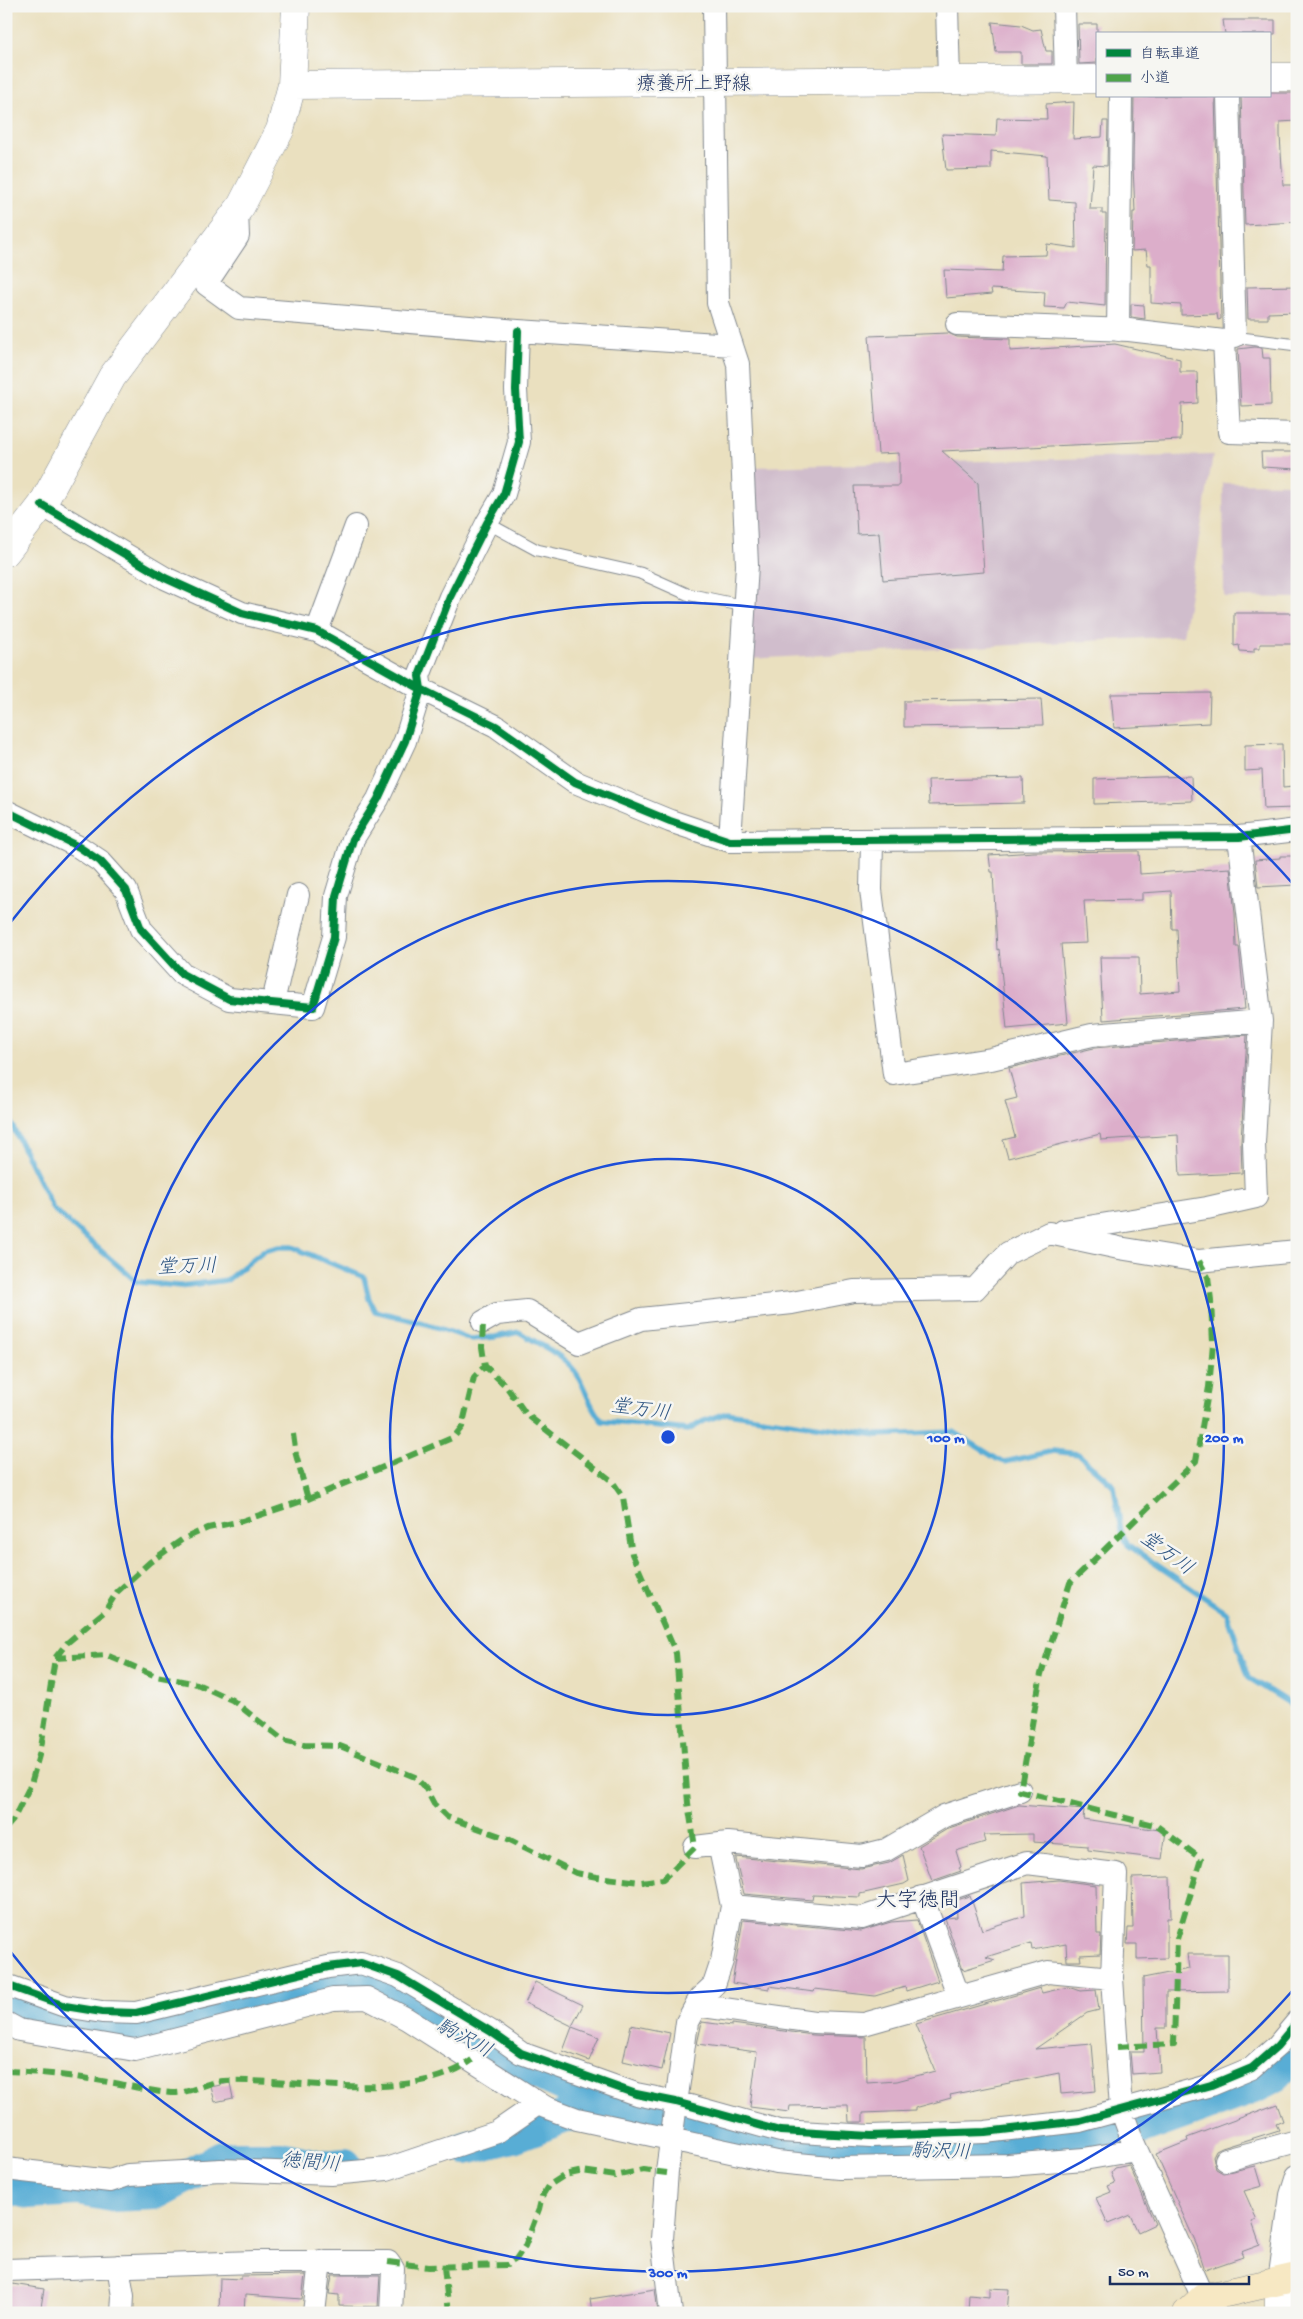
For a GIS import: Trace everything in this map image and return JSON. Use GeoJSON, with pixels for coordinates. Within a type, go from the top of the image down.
{"type":"FeatureCollection","features":[{"type":"Feature","properties":{"kind":"main road"},"geometry":{"type":"LineString","coordinates":[[1195,2305],[1288,2279]]}},
{"type":"Feature","properties":{"kind":"street"},"geometry":{"type":"LineString","coordinates":[[6,552],[42,505],[112,376],[237,211],[280,130],[292,85],[296,6]]}},
{"type":"Feature","properties":{"kind":"street"},"geometry":{"type":"LineString","coordinates":[[714,6],[718,303],[738,364],[748,565],[730,841]]}},
{"type":"Feature","properties":{"kind":"street"},"geometry":{"type":"LineString","coordinates":[[947,6],[949,81]]}},
{"type":"Feature","properties":{"kind":"street"},"geometry":{"type":"LineString","coordinates":[[1064,6],[1066,79]]}},
{"type":"Feature","properties":{"kind":"street"},"geometry":{"type":"LineString","coordinates":[[1270,77],[1297,77]]}},
{"type":"Feature","properties":{"kind":"street","name":"療養所上野線"},"geometry":{"type":"LineString","coordinates":[[292,85],[1096,79]]}},
{"type":"Feature","properties":{"kind":"street"},"geometry":{"type":"LineString","coordinates":[[1118,330],[1121,98]]}},
{"type":"Feature","properties":{"kind":"street"},"geometry":{"type":"LineString","coordinates":[[1228,98],[1229,432],[1297,434]]}},
{"type":"Feature","properties":{"kind":"street"},"geometry":{"type":"LineString","coordinates":[[237,211],[238,236],[206,284],[239,308],[732,345]]}},
{"type":"Feature","properties":{"kind":"street"},"geometry":{"type":"LineString","coordinates":[[958,324],[1118,330],[1229,339]]}},
{"type":"Feature","properties":{"kind":"street"},"geometry":{"type":"LineString","coordinates":[[6,811],[79,847],[100,861],[126,890],[141,929],[182,974],[230,1000],[273,1002],[313,1007],[334,937],[336,896],[353,839],[382,791],[404,741],[421,690],[419,676],[450,597],[487,523],[504,494],[519,442],[516,390],[518,330]]}},
{"type":"Feature","properties":{"kind":"street"},"geometry":{"type":"LineString","coordinates":[[42,505],[165,578],[242,613],[317,631],[421,690],[496,726],[575,782],[670,821],[730,841],[1239,837],[1297,830]]}},
{"type":"Feature","properties":{"kind":"street"},"geometry":{"type":"LineString","coordinates":[[317,631],[356,526]]}},
{"type":"Feature","properties":{"kind":"street"},"geometry":{"type":"LineString","coordinates":[[483,1322],[497,1314],[527,1311],[579,1343],[641,1319],[792,1303],[854,1291],[976,1289],[1008,1253],[1049,1233],[1207,1208],[1256,1196],[1254,1143],[1261,1021],[1239,837]]}},
{"type":"Feature","properties":{"kind":"street"},"geometry":{"type":"LineString","coordinates":[[872,841],[870,890],[894,1074],[991,1059],[1092,1035],[1261,1021]]}},
{"type":"Feature","properties":{"kind":"street"},"geometry":{"type":"LineString","coordinates":[[273,1002],[298,894]]}},
{"type":"Feature","properties":{"kind":"street"},"geometry":{"type":"LineString","coordinates":[[1049,1233],[1119,1248],[1199,1261],[1297,1251]]}},
{"type":"Feature","properties":{"kind":"street"},"geometry":{"type":"LineString","coordinates":[[695,1847],[728,1843],[862,1856],[886,1850],[944,1816],[1020,1791]]}},
{"type":"Feature","properties":{"kind":"street"},"geometry":{"type":"LineString","coordinates":[[672,2313],[662,2239],[672,2138],[687,2022],[700,1998],[714,1985],[722,1961],[732,1906],[719,1844]]}},
{"type":"Feature","properties":{"kind":"street"},"geometry":{"type":"LineString","coordinates":[[732,1906],[862,1918],[1027,1863],[1116,1874],[1112,1978],[1122,2113],[1195,2305]]}},
{"type":"Feature","properties":{"kind":"street"},"geometry":{"type":"LineString","coordinates":[[922,1897],[959,1997]]}},
{"type":"Feature","properties":{"kind":"street"},"geometry":{"type":"LineString","coordinates":[[6,1985],[65,2006],[102,2012],[136,2013],[328,1967],[361,1963],[398,1976],[490,2031],[520,2053],[636,2094],[780,2130],[871,2136],[984,2132],[1080,2121],[1122,2113],[1210,2085],[1252,2068],[1277,2046],[1297,2022]]}},
{"type":"Feature","properties":{"kind":"street"},"geometry":{"type":"LineString","coordinates":[[696,2005],[814,2022],[864,2024],[1048,1972],[1112,1978]]}},
{"type":"Feature","properties":{"kind":"street"},"geometry":{"type":"LineString","coordinates":[[6,2023],[19,2030],[135,2050],[333,1998],[367,1998],[407,2019],[542,2105],[577,2119],[777,2162],[840,2168],[1008,2165],[1084,2160],[1134,2146]]}},
{"type":"Feature","properties":{"kind":"street"},"geometry":{"type":"LineString","coordinates":[[6,2169],[110,2180],[128,2175],[221,2170],[331,2174],[387,2169],[497,2132],[542,2105]]}},
{"type":"Feature","properties":{"kind":"street"},"geometry":{"type":"LineString","coordinates":[[1226,2160],[1297,2141]]}},
{"type":"Feature","properties":{"kind":"street"},"geometry":{"type":"LineString","coordinates":[[1279,2313],[1288,2279],[1291,2194],[1297,2176]]}},
{"type":"Feature","properties":{"kind":"street"},"geometry":{"type":"LineString","coordinates":[[314,2313],[320,2261]]}},
{"type":"Feature","properties":{"kind":"street"},"geometry":{"type":"LineString","coordinates":[[6,2270],[320,2261],[388,2262],[394,2268],[391,2313]]}},
{"type":"Feature","properties":{"kind":"street"},"geometry":{"type":"LineString","coordinates":[[118,2266],[123,2296],[122,2313]]}},
{"type":"Feature","properties":{"kind":"lane"},"geometry":{"type":"LineString","coordinates":[[1229,339],[1297,345]]}},
{"type":"Feature","properties":{"kind":"lane"},"geometry":{"type":"LineString","coordinates":[[487,523],[537,550],[640,573],[686,594],[745,606]]}},
{"type":"Feature","properties":{"kind":"shaded area"},"geometry":{"type":"Polygon","coordinates":[[[1213,455],[1183,636],[748,659],[754,467],[1213,455]]]}},
{"type":"Feature","properties":{"kind":"shaded area"},"geometry":{"type":"Polygon","coordinates":[[[1223,483],[1297,484],[1297,598],[1224,597],[1223,483]]]}},
{"type":"Feature","properties":{"kind":"building"},"geometry":{"type":"Polygon","coordinates":[[[1223,20],[1275,20],[1275,34],[1270,34],[1270,32],[1225,32],[1223,20]]]}},
{"type":"Feature","properties":{"kind":"building"},"geometry":{"type":"Polygon","coordinates":[[[992,22],[1021,25],[1033,30],[1041,29],[1046,51],[1052,51],[1052,64],[1021,64],[1021,52],[996,52],[992,22]]]}},
{"type":"Feature","properties":{"kind":"building"},"geometry":{"type":"Polygon","coordinates":[[[1078,24],[1097,24],[1096,63],[1079,64],[1078,24]]]}},
{"type":"Feature","properties":{"kind":"building"},"geometry":{"type":"Polygon","coordinates":[[[1270,93],[1297,93],[1297,121],[1280,122],[1280,135],[1283,185],[1297,185],[1297,222],[1245,225],[1241,98],[1270,98],[1270,93]]]}},
{"type":"Feature","properties":{"kind":"building"},"geometry":{"type":"Polygon","coordinates":[[[1134,98],[1215,98],[1221,319],[1218,320],[1217,314],[1181,315],[1181,305],[1151,303],[1151,265],[1148,265],[1146,250],[1132,251],[1133,212],[1135,212],[1133,167],[1134,98]]]}},
{"type":"Feature","properties":{"kind":"building"},"geometry":{"type":"Polygon","coordinates":[[[1074,102],[1073,139],[1102,137],[1103,121],[1108,121],[1107,166],[1093,165],[1090,209],[1102,209],[1102,214],[1106,214],[1105,306],[1067,302],[1064,308],[1044,307],[1045,292],[991,289],[992,294],[946,298],[944,270],[1002,272],[1003,256],[1046,255],[1047,244],[1076,248],[1075,202],[1049,200],[1047,156],[991,151],[991,169],[946,170],[942,134],[996,136],[997,118],[1047,119],[1046,104],[1074,102]]]}},
{"type":"Feature","properties":{"kind":"building"},"geometry":{"type":"Polygon","coordinates":[[[1297,286],[1297,312],[1268,313],[1268,319],[1248,319],[1247,287],[1297,286]]]}},
{"type":"Feature","properties":{"kind":"building"},"geometry":{"type":"Polygon","coordinates":[[[1131,304],[1144,305],[1145,319],[1131,317],[1131,304]]]}},
{"type":"Feature","properties":{"kind":"building"},"geometry":{"type":"Polygon","coordinates":[[[948,333],[957,337],[1010,339],[1010,351],[1115,344],[1180,359],[1180,372],[1197,372],[1198,403],[1182,404],[1181,440],[942,451],[978,483],[984,572],[883,580],[879,533],[857,534],[854,486],[899,486],[899,453],[878,454],[869,336],[948,333]]]}},
{"type":"Feature","properties":{"kind":"building"},"geometry":{"type":"Polygon","coordinates":[[[1262,348],[1263,358],[1270,358],[1271,405],[1241,406],[1238,349],[1262,348]]]}},
{"type":"Feature","properties":{"kind":"building"},"geometry":{"type":"Polygon","coordinates":[[[1261,452],[1297,452],[1297,469],[1262,467],[1261,452]]]}},
{"type":"Feature","properties":{"kind":"building"},"geometry":{"type":"Polygon","coordinates":[[[1234,613],[1297,613],[1297,644],[1260,644],[1260,648],[1254,648],[1254,652],[1240,651],[1239,645],[1234,646],[1234,613]]]}},
{"type":"Feature","properties":{"kind":"building"},"geometry":{"type":"Polygon","coordinates":[[[1210,693],[1209,723],[1114,728],[1111,694],[1210,693]]]}},
{"type":"Feature","properties":{"kind":"building"},"geometry":{"type":"Polygon","coordinates":[[[1041,699],[1043,725],[904,727],[904,701],[1041,699]]]}},
{"type":"Feature","properties":{"kind":"building"},"geometry":{"type":"Polygon","coordinates":[[[1282,744],[1283,787],[1294,786],[1295,808],[1264,809],[1262,770],[1245,771],[1245,745],[1282,744]]]}},
{"type":"Feature","properties":{"kind":"building"},"geometry":{"type":"Polygon","coordinates":[[[1191,776],[1192,801],[1094,804],[1094,779],[1191,776]]]}},
{"type":"Feature","properties":{"kind":"building"},"geometry":{"type":"Polygon","coordinates":[[[1023,778],[1024,803],[929,805],[928,780],[1023,778]]]}},
{"type":"Feature","properties":{"kind":"building"},"geometry":{"type":"Polygon","coordinates":[[[1139,851],[1140,874],[1230,868],[1235,914],[1236,947],[1239,947],[1245,1009],[1103,1020],[1100,957],[1139,957],[1140,994],[1180,991],[1177,929],[1172,929],[1171,891],[1142,893],[1142,900],[1084,901],[1087,943],[1061,944],[1068,1023],[1007,1029],[999,949],[997,950],[993,872],[991,872],[989,855],[1034,852],[1139,851]]]}},
{"type":"Feature","properties":{"kind":"building"},"geometry":{"type":"Polygon","coordinates":[[[1280,856],[1297,856],[1297,885],[1258,887],[1255,860],[1280,858],[1280,856]]]}},
{"type":"Feature","properties":{"kind":"building"},"geometry":{"type":"Polygon","coordinates":[[[1247,1035],[1241,1142],[1242,1173],[1180,1176],[1178,1135],[1101,1140],[1100,1134],[1008,1158],[1003,1140],[1015,1137],[1005,1101],[1017,1098],[1009,1068],[1094,1048],[1247,1035]]]}},
{"type":"Feature","properties":{"kind":"building"},"geometry":{"type":"Polygon","coordinates":[[[1019,1805],[1084,1810],[1083,1819],[1166,1831],[1162,1859],[1088,1850],[1088,1846],[1033,1842],[1033,1834],[983,1835],[985,1842],[956,1851],[961,1871],[932,1881],[919,1846],[949,1828],[1019,1805]]]}},
{"type":"Feature","properties":{"kind":"building"},"geometry":{"type":"Polygon","coordinates":[[[903,1855],[909,1881],[904,1884],[860,1894],[860,1897],[813,1895],[812,1900],[744,1894],[736,1860],[736,1857],[861,1869],[889,1863],[903,1855]]]}},
{"type":"Feature","properties":{"kind":"building"},"geometry":{"type":"Polygon","coordinates":[[[1170,1877],[1171,1918],[1167,1918],[1167,1958],[1137,1959],[1137,1944],[1127,1944],[1128,1928],[1133,1928],[1132,1878],[1170,1877]]]}},
{"type":"Feature","properties":{"kind":"building"},"geometry":{"type":"Polygon","coordinates":[[[1059,1880],[1096,1885],[1097,1934],[1101,1934],[1100,1954],[1080,1955],[1081,1961],[1067,1961],[1066,1944],[1032,1950],[1031,1943],[986,1957],[995,1960],[963,1970],[945,1918],[957,1917],[956,1901],[954,1901],[970,1896],[982,1930],[1025,1916],[1023,1883],[1059,1880]]]}},
{"type":"Feature","properties":{"kind":"building"},"geometry":{"type":"Polygon","coordinates":[[[743,1920],[861,1931],[891,1922],[917,1920],[938,1981],[906,1991],[905,1987],[875,1996],[815,1989],[814,1992],[769,1986],[769,1989],[732,1983],[743,1920]]]}},
{"type":"Feature","properties":{"kind":"building"},"geometry":{"type":"Polygon","coordinates":[[[1187,1954],[1228,1954],[1228,1991],[1166,1992],[1166,2028],[1157,2028],[1160,2072],[1132,2074],[1130,2052],[1144,2052],[1143,1978],[1189,1969],[1187,1954]]]}},
{"type":"Feature","properties":{"kind":"building"},"geometry":{"type":"Polygon","coordinates":[[[535,1982],[583,2005],[572,2026],[525,2003],[535,1982]]]}},
{"type":"Feature","properties":{"kind":"building"},"geometry":{"type":"Polygon","coordinates":[[[1068,1987],[1080,1991],[1096,1990],[1099,2010],[1087,2013],[1035,2049],[1092,2044],[1096,2091],[1061,2094],[1059,2073],[950,2095],[951,2098],[915,2108],[915,2111],[863,2113],[863,2122],[849,2122],[848,2105],[790,2106],[789,2112],[750,2107],[757,2052],[697,2044],[702,2022],[732,2026],[732,2024],[813,2035],[866,2037],[867,2083],[897,2081],[935,2071],[916,2024],[1040,1988],[1042,1993],[1068,1987]]]}},
{"type":"Feature","properties":{"kind":"building"},"geometry":{"type":"Polygon","coordinates":[[[631,2025],[670,2033],[662,2070],[623,2061],[631,2025]]]}},
{"type":"Feature","properties":{"kind":"building"},"geometry":{"type":"Polygon","coordinates":[[[572,2027],[599,2037],[589,2061],[563,2051],[572,2027]]]}},
{"type":"Feature","properties":{"kind":"building"},"geometry":{"type":"Polygon","coordinates":[[[230,2083],[233,2098],[215,2102],[211,2087],[230,2083]]]}},
{"type":"Feature","properties":{"kind":"building"},"geometry":{"type":"Polygon","coordinates":[[[1277,2104],[1283,2121],[1276,2124],[1279,2130],[1222,2148],[1216,2151],[1213,2157],[1216,2169],[1223,2173],[1256,2166],[1262,2186],[1244,2191],[1257,2220],[1252,2222],[1260,2245],[1241,2252],[1243,2257],[1205,2270],[1197,2246],[1156,2154],[1188,2141],[1187,2138],[1277,2104]]]}},
{"type":"Feature","properties":{"kind":"building"},"geometry":{"type":"Polygon","coordinates":[[[1129,2165],[1155,2224],[1138,2232],[1130,2215],[1108,2224],[1096,2198],[1111,2192],[1108,2186],[1115,2183],[1111,2173],[1115,2168],[1129,2165]]]}},
{"type":"Feature","properties":{"kind":"building"},"geometry":{"type":"Polygon","coordinates":[[[305,2275],[302,2299],[245,2295],[244,2313],[219,2313],[220,2278],[241,2279],[241,2276],[305,2275]]]}},
{"type":"Feature","properties":{"kind":"building"},"geometry":{"type":"Polygon","coordinates":[[[332,2275],[380,2275],[378,2307],[339,2306],[339,2295],[329,2294],[332,2275]]]}},
{"type":"Feature","properties":{"kind":"building"},"geometry":{"type":"Polygon","coordinates":[[[6,2283],[44,2289],[40,2313],[6,2313],[6,2283]]]}},
{"type":"Feature","properties":{"kind":"building"},"geometry":{"type":"Polygon","coordinates":[[[990,2288],[1009,2289],[1007,2313],[968,2313],[969,2295],[990,2297],[990,2288]]]}},
{"type":"Feature","properties":{"kind":"building"},"geometry":{"type":"Polygon","coordinates":[[[655,2289],[658,2313],[592,2313],[590,2299],[655,2289]]]}},
{"type":"Feature","properties":{"kind":"waterway","name":"堂万川"},"geometry":{"type":"LineString","coordinates":[[6,1113],[53,1209],[137,1282],[180,1286],[227,1280],[263,1251],[279,1247],[292,1247],[364,1277],[369,1299],[375,1311],[427,1324],[471,1339],[519,1332],[567,1362],[578,1376],[594,1411],[602,1421],[688,1430],[704,1421],[727,1413],[877,1435],[954,1432],[1005,1462],[1053,1451],[1078,1454],[1114,1486],[1121,1531],[1128,1545],[1227,1613],[1249,1678],[1297,1708]]}},
{"type":"Feature","properties":{"kind":"waterway","name":"駒沢川"},"geometry":{"type":"LineString","coordinates":[[6,2002],[46,2017],[118,2033],[219,2015],[330,1982],[391,1988],[444,2029],[574,2090],[680,2119],[776,2142],[985,2152],[1110,2139],[1244,2091],[1276,2075],[1297,2051]]}},
{"type":"Feature","properties":{"kind":"waterway","name":"徳間川"},"geometry":{"type":"LineString","coordinates":[[466,2148],[513,2136],[563,2117],[594,2108]]}},
{"type":"Feature","properties":{"kind":"waterway","name":"徳間川"},"geometry":{"type":"LineString","coordinates":[[6,2186],[29,2192],[79,2189],[112,2195],[155,2193],[222,2158],[281,2158],[323,2167],[345,2165]]}},
{"type":"Feature","properties":{"kind":"marked path"},"geometry":{"type":"LineString","coordinates":[[1117,2047],[1174,2044],[1177,1939],[1201,1859],[1157,1826],[1020,1791],[1041,1674],[1070,1583],[1196,1461],[1209,1387],[1213,1344],[1208,1277],[1199,1261]]}},
{"type":"Feature","properties":{"kind":"marked path"},"geometry":{"type":"LineString","coordinates":[[55,1658],[106,1655],[156,1676],[197,1684],[232,1700],[283,1740],[304,1745],[340,1746],[415,1777],[426,1789],[434,1804],[447,1817],[508,1839],[576,1873],[641,1882],[663,1879],[695,1847],[688,1803],[676,1653],[632,1554],[623,1497],[612,1481],[526,1414],[506,1386],[485,1366],[482,1347],[483,1322]]}},
{"type":"Feature","properties":{"kind":"marked path"},"geometry":{"type":"LineString","coordinates":[[6,1828],[13,1820],[31,1784],[41,1748],[55,1658],[67,1643],[105,1611],[117,1592],[150,1562],[183,1539],[208,1528],[242,1521],[308,1499],[454,1437],[462,1427],[474,1377],[485,1366]]}},
{"type":"Feature","properties":{"kind":"marked path"},"geometry":{"type":"LineString","coordinates":[[293,1434],[296,1455],[308,1499]]}},
{"type":"Feature","properties":{"kind":"marked path"},"geometry":{"type":"LineString","coordinates":[[6,2071],[70,2076],[156,2091],[179,2093],[223,2081],[386,2086],[418,2082],[447,2074],[472,2060]]}},
{"type":"Feature","properties":{"kind":"marked path"},"geometry":{"type":"LineString","coordinates":[[388,2262],[428,2267],[507,2265],[516,2259],[525,2246],[542,2196],[548,2186],[565,2175],[583,2171],[615,2176],[643,2170],[667,2173]]}},
{"type":"Feature","properties":{"kind":"marked path"},"geometry":{"type":"LineString","coordinates":[[444,2267],[449,2313]]}},
{"type":"Feature","properties":{"kind":"cycle path"},"geometry":{"type":"LineString","coordinates":[[6,811],[79,847],[100,861],[126,890],[141,929],[182,974],[229,999],[313,1007],[334,937],[336,896],[353,839],[378,799],[405,741],[421,689],[419,676],[450,597],[487,523],[504,494],[519,442],[516,390],[518,331]]}},
{"type":"Feature","properties":{"kind":"cycle path"},"geometry":{"type":"LineString","coordinates":[[42,505],[165,578],[242,613],[317,631],[421,689],[496,726],[575,782],[670,821],[730,841],[1239,837],[1297,830]]}},
{"type":"Feature","properties":{"kind":"cycle path"},"geometry":{"type":"LineString","coordinates":[[6,1985],[65,2006],[102,2012],[136,2013],[328,1967],[361,1963],[398,1976],[490,2031],[521,2053],[636,2094],[676,2102],[780,2131],[871,2136],[985,2132],[1080,2121],[1211,2085],[1252,2068],[1277,2046],[1297,2022]]}},
{"type":"Feature","properties":{"kind":"district","name":"大字徳間"},"geometry":{"type":"Point","coordinates":[918,1899]}}]}
